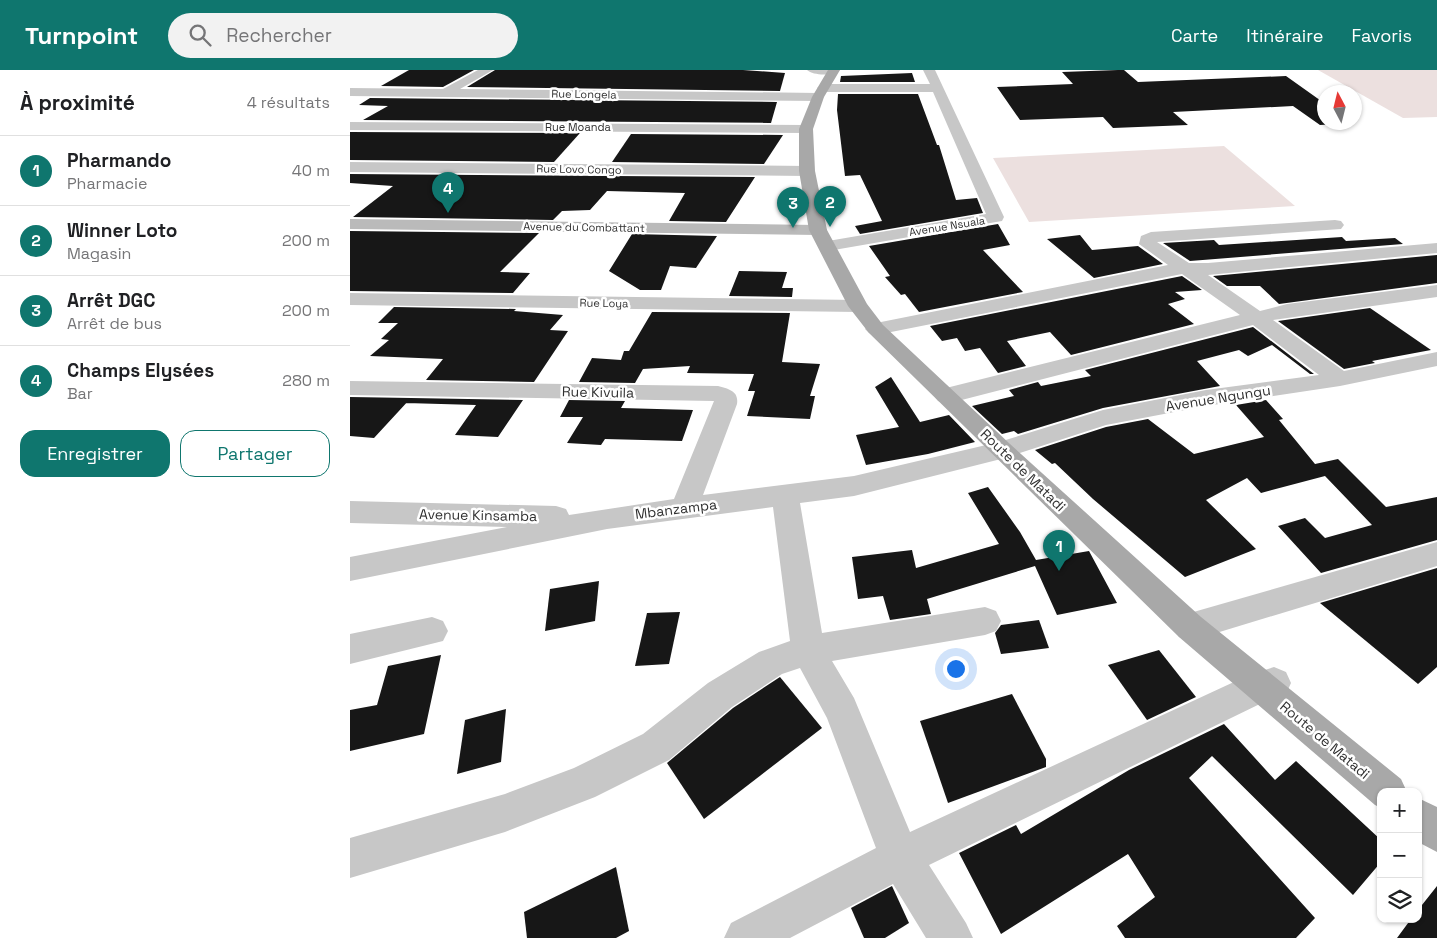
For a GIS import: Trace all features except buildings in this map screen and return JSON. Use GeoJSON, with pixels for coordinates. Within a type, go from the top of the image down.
{"type":"FeatureCollection","features":[{"type":"Feature","properties":{"kind":"main road","name":"Route de Matadi"},"geometry":{"type":"LineString","coordinates":[[824,79],[806,129],[807,171],[823,238],[858,306],[876,329],[1001,450],[1190,627],[1267,685],[1383,788]]}},
{"type":"Feature","properties":{"kind":"main road"},"geometry":{"type":"LineString","coordinates":[[1422,820],[1437,832]]}},
{"type":"Feature","properties":{"kind":"street"},"geometry":{"type":"LineString","coordinates":[[364,139],[486,70]]}},
{"type":"Feature","properties":{"kind":"street","name":"Avenue Nsuala"},"geometry":{"type":"LineString","coordinates":[[823,238],[996,216],[930,70]]}},
{"type":"Feature","properties":{"kind":"street","name":"Rue Longela"},"geometry":{"type":"LineString","coordinates":[[350,92],[446,92],[824,79],[937,88]]}},
{"type":"Feature","properties":{"kind":"street","name":"Rue Moanda"},"geometry":{"type":"LineString","coordinates":[[350,126],[806,129]]}},
{"type":"Feature","properties":{"kind":"street","name":"Rue Lovo Congo"},"geometry":{"type":"LineString","coordinates":[[350,167],[807,171]]}},
{"type":"Feature","properties":{"kind":"street","name":"Avenue du Combattant"},"geometry":{"type":"LineString","coordinates":[[350,224],[823,238]]}},
{"type":"Feature","properties":{"kind":"street"},"geometry":{"type":"LineString","coordinates":[[1335,225],[1175,235],[1151,237],[1147,240],[1148,244],[1256,318],[1340,379]]}},
{"type":"Feature","properties":{"kind":"street"},"geometry":{"type":"LineString","coordinates":[[876,329],[1184,268],[1208,269],[1437,248]]}},
{"type":"Feature","properties":{"kind":"street"},"geometry":{"type":"LineString","coordinates":[[946,396],[1256,318],[1320,304],[1381,299],[1437,291]]}},
{"type":"Feature","properties":{"kind":"street","name":"Rue Loya"},"geometry":{"type":"LineString","coordinates":[[350,299],[858,306]]}},
{"type":"Feature","properties":{"kind":"street","name":"Avenue Ngungu"},"geometry":{"type":"LineString","coordinates":[[1001,450],[1103,418],[1206,398],[1340,379],[1437,359]]}},
{"type":"Feature","properties":{"kind":"street","name":"Rue Kivuila"},"geometry":{"type":"LineString","coordinates":[[350,388],[718,394],[726,397],[725,404],[684,508]]}},
{"type":"Feature","properties":{"kind":"street","name":"Mbanzampa"},"geometry":{"type":"LineString","coordinates":[[350,569],[607,518],[854,486],[1001,450]]}},
{"type":"Feature","properties":{"kind":"street"},"geometry":{"type":"LineString","coordinates":[[785,495],[808,650],[842,710],[900,858],[951,938]]}},
{"type":"Feature","properties":{"kind":"street","name":"Avenue Kinsamba"},"geometry":{"type":"LineString","coordinates":[[350,512],[607,518]]}},
{"type":"Feature","properties":{"kind":"street"},"geometry":{"type":"LineString","coordinates":[[1190,627],[1437,554]]}},
{"type":"Feature","properties":{"kind":"street"},"geometry":{"type":"LineString","coordinates":[[350,858],[505,813],[582,784],[656,748],[720,695],[771,664],[808,650],[985,621]]}},
{"type":"Feature","properties":{"kind":"street"},"geometry":{"type":"LineString","coordinates":[[350,649],[432,631]]}},
{"type":"Feature","properties":{"kind":"street"},"geometry":{"type":"LineString","coordinates":[[746,938],[900,858],[1267,685]]}},
{"type":"Feature","properties":{"kind":"shaded area"},"geometry":{"type":"Polygon","coordinates":[[[1318,70],[1437,70],[1437,117],[1403,118],[1362,95],[1362,85],[1345,85],[1318,70]]]}},
{"type":"Feature","properties":{"kind":"shaded area"},"geometry":{"type":"Polygon","coordinates":[[[1224,146],[1295,206],[1029,222],[993,158],[1224,146]]]}},
{"type":"Feature","properties":{"kind":"place","name":"Champs Elysées"},"geometry":{"type":"Point","coordinates":[448,213]}},
{"type":"Feature","properties":{"kind":"place","name":"Winner Loto"},"geometry":{"type":"Point","coordinates":[830,227]}},
{"type":"Feature","properties":{"kind":"place","name":"Arrêt DGC"},"geometry":{"type":"Point","coordinates":[793,228]}},
{"type":"Feature","properties":{"kind":"place","name":"Pharmando"},"geometry":{"type":"Point","coordinates":[1059,571]}}]}
